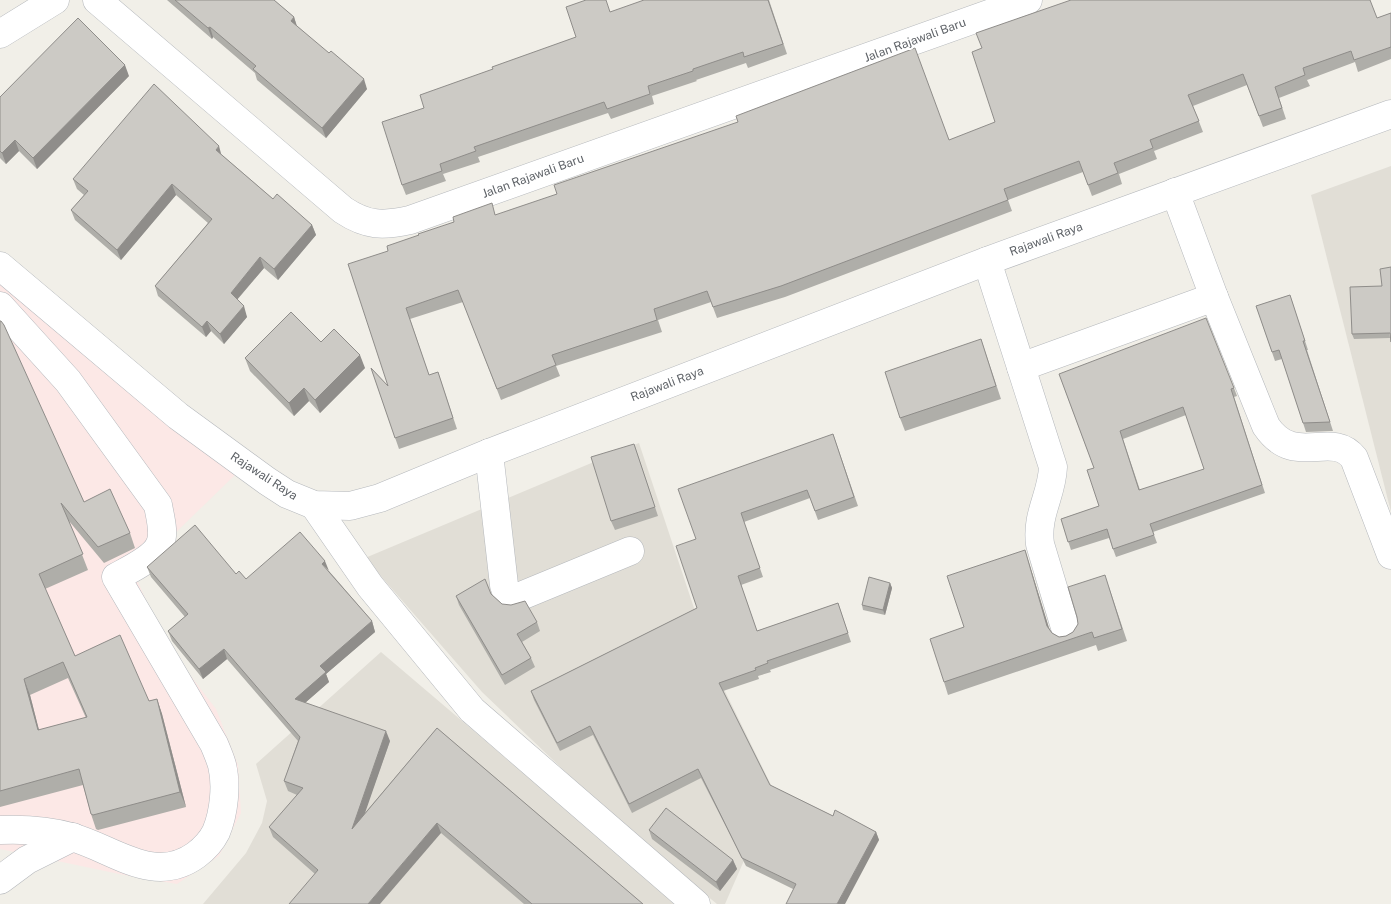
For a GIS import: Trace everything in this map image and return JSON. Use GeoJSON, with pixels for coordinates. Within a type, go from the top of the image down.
{"type":"FeatureCollection","features":[{"type":"Feature","properties":{"kind":"street"},"geometry":{"type":"LineString","coordinates":[[0,34],[55,0]]}},
{"type":"Feature","properties":{"kind":"street","name":"Jalan Rajawali Baru"},"geometry":{"type":"LineString","coordinates":[[97,0],[343,210],[358,220],[393,224],[1028,0]]}},
{"type":"Feature","properties":{"kind":"street","name":"Rajawali Raya"},"geometry":{"type":"LineString","coordinates":[[0,266],[178,416],[267,481],[287,494],[314,505],[350,506],[365,503],[489,453],[987,261],[1391,114]]}},
{"type":"Feature","properties":{"kind":"street"},"geometry":{"type":"LineString","coordinates":[[1175,192],[1214,297],[1266,426],[1273,436],[1292,446],[1304,449],[1335,446],[1348,451],[1354,458],[1391,555]]}},
{"type":"Feature","properties":{"kind":"street"},"geometry":{"type":"LineString","coordinates":[[987,261],[1053,467],[1040,516],[1039,534],[1040,544],[1067,634]]}},
{"type":"Feature","properties":{"kind":"street"},"geometry":{"type":"LineString","coordinates":[[1021,367],[1214,297]]}},
{"type":"Feature","properties":{"kind":"street"},"geometry":{"type":"LineString","coordinates":[[0,306],[68,381],[158,505],[162,528],[160,545],[148,558],[116,577],[214,744],[222,766],[224,787],[219,825],[212,840],[190,859],[162,868],[123,859],[73,837],[33,829],[0,830]]}},
{"type":"Feature","properties":{"kind":"street"},"geometry":{"type":"LineString","coordinates":[[489,453],[504,585],[506,594],[511,599],[630,551]]}},
{"type":"Feature","properties":{"kind":"street"},"geometry":{"type":"LineString","coordinates":[[314,505],[370,586],[472,710],[696,904]]}},
{"type":"Feature","properties":{"kind":"street"},"geometry":{"type":"LineString","coordinates":[[0,880],[27,860],[73,837]]}},
{"type":"Feature","properties":{"kind":"shaded area"},"geometry":{"type":"Polygon","coordinates":[[[1391,166],[1391,512],[1311,195],[1391,166]]]}},
{"type":"Feature","properties":{"kind":"shaded area"},"geometry":{"type":"Polygon","coordinates":[[[0,277],[90,359],[235,475],[134,573],[164,641],[216,709],[238,765],[241,813],[219,856],[177,884],[0,849],[0,277]]]}},
{"type":"Feature","properties":{"kind":"shaded area"},"geometry":{"type":"Polygon","coordinates":[[[639,443],[697,617],[690,620],[777,797],[753,840],[725,904],[717,904],[623,827],[482,692],[365,558],[639,443]]]}},
{"type":"Feature","properties":{"kind":"shaded area"},"geometry":{"type":"Polygon","coordinates":[[[381,652],[677,904],[203,904],[246,853],[262,823],[267,801],[256,764],[381,652]]]}},
{"type":"Feature","properties":{"kind":"building"},"geometry":{"type":"Polygon","coordinates":[[[175,0],[274,0],[294,17],[291,21],[364,79],[322,128],[253,69],[256,66],[175,0]]]}},
{"type":"Feature","properties":{"kind":"building"},"geometry":{"type":"Polygon","coordinates":[[[586,0],[606,0],[610,12],[644,0],[768,0],[783,44],[744,57],[743,52],[693,69],[693,71],[648,86],[650,94],[607,109],[604,102],[474,147],[476,151],[440,164],[442,171],[402,185],[382,122],[424,108],[420,95],[576,37],[566,7],[586,0]]]}},
{"type":"Feature","properties":{"kind":"building"},"geometry":{"type":"Polygon","coordinates":[[[1071,0],[1370,0],[1377,18],[1391,13],[1391,47],[1354,60],[1351,51],[1303,68],[1305,75],[1275,87],[1282,108],[1259,116],[1243,74],[1188,95],[1199,121],[1150,140],[1153,148],[1114,163],[1118,173],[1088,185],[1079,161],[1004,189],[1008,200],[781,286],[713,307],[707,291],[654,309],[657,320],[552,355],[556,365],[497,389],[458,290],[406,308],[429,375],[438,372],[453,418],[395,438],[371,368],[388,386],[348,264],[388,251],[387,246],[454,222],[453,217],[492,203],[495,215],[557,194],[554,185],[738,122],[736,116],[915,48],[949,140],[995,122],[972,52],[982,48],[976,33],[1071,0]]]}},
{"type":"Feature","properties":{"kind":"building"},"geometry":{"type":"Polygon","coordinates":[[[78,18],[125,65],[33,158],[15,140],[2,153],[0,151],[0,97],[78,18]]]}},
{"type":"Feature","properties":{"kind":"building"},"geometry":{"type":"Polygon","coordinates":[[[154,84],[219,146],[216,150],[273,199],[277,194],[312,225],[274,269],[260,257],[231,293],[244,306],[220,334],[207,321],[202,327],[155,286],[212,219],[172,184],[117,250],[71,210],[88,191],[73,179],[154,84]]]}},
{"type":"Feature","properties":{"kind":"building"},"geometry":{"type":"Polygon","coordinates":[[[1391,267],[1391,342],[1390,333],[1352,334],[1350,287],[1382,286],[1380,269],[1391,267]]]}},
{"type":"Feature","properties":{"kind":"building"},"geometry":{"type":"Polygon","coordinates":[[[1290,295],[1330,422],[1303,423],[1279,350],[1272,352],[1256,306],[1290,295]]]}},
{"type":"Feature","properties":{"kind":"building"},"geometry":{"type":"Polygon","coordinates":[[[291,312],[321,342],[334,329],[360,355],[315,400],[304,388],[289,403],[245,358],[291,312]]]}},
{"type":"Feature","properties":{"kind":"building"},"geometry":{"type":"Polygon","coordinates":[[[1206,318],[1234,388],[1231,389],[1262,485],[1150,524],[1154,535],[1113,549],[1107,529],[1068,542],[1061,519],[1099,506],[1087,470],[1094,468],[1059,374],[1206,318]],[[1183,407],[1120,431],[1139,490],[1204,469],[1183,407]]]}},
{"type":"Feature","properties":{"kind":"building"},"geometry":{"type":"Polygon","coordinates":[[[1,321],[84,502],[110,489],[130,533],[98,547],[61,503],[83,554],[39,574],[75,656],[120,635],[149,701],[157,699],[180,792],[93,815],[91,814],[79,769],[0,791],[1,321]],[[63,662],[24,679],[38,730],[87,717],[63,662]]]}},
{"type":"Feature","properties":{"kind":"building"},"geometry":{"type":"Polygon","coordinates":[[[981,339],[996,386],[900,418],[885,372],[981,339]]]}},
{"type":"Feature","properties":{"kind":"building"},"geometry":{"type":"Polygon","coordinates":[[[833,434],[854,497],[815,511],[807,490],[741,513],[760,568],[738,576],[757,631],[838,603],[848,633],[767,661],[768,663],[755,668],[756,670],[719,683],[770,785],[833,816],[835,810],[876,832],[837,904],[786,904],[796,884],[742,858],[698,769],[629,804],[590,726],[557,743],[531,691],[697,608],[676,546],[696,539],[678,489],[833,434]]]}},
{"type":"Feature","properties":{"kind":"building"},"geometry":{"type":"Polygon","coordinates":[[[634,444],[655,507],[611,521],[591,457],[634,444]]]}},
{"type":"Feature","properties":{"kind":"building"},"geometry":{"type":"Polygon","coordinates":[[[195,525],[236,574],[239,571],[246,579],[300,532],[325,561],[322,564],[372,621],[320,666],[326,672],[295,699],[386,731],[352,829],[437,728],[643,904],[532,904],[437,823],[368,904],[289,904],[318,870],[269,827],[303,788],[284,781],[300,737],[224,649],[199,669],[168,631],[188,614],[147,567],[195,525]]]}},
{"type":"Feature","properties":{"kind":"building"},"geometry":{"type":"Polygon","coordinates":[[[1025,550],[1047,626],[1052,633],[1059,637],[1066,636],[1073,632],[1078,624],[1068,587],[1105,575],[1122,629],[1094,638],[1092,632],[944,682],[930,639],[964,627],[947,576],[1025,550]]]}},
{"type":"Feature","properties":{"kind":"building"},"geometry":{"type":"Polygon","coordinates":[[[869,577],[890,583],[883,610],[862,605],[869,577]]]}},
{"type":"Feature","properties":{"kind":"building"},"geometry":{"type":"Polygon","coordinates":[[[485,579],[491,594],[502,604],[511,605],[525,601],[537,622],[517,634],[531,658],[502,675],[456,596],[485,579]]]}},
{"type":"Feature","properties":{"kind":"building"},"geometry":{"type":"Polygon","coordinates":[[[666,808],[733,860],[716,882],[649,830],[666,808]]]}}]}
